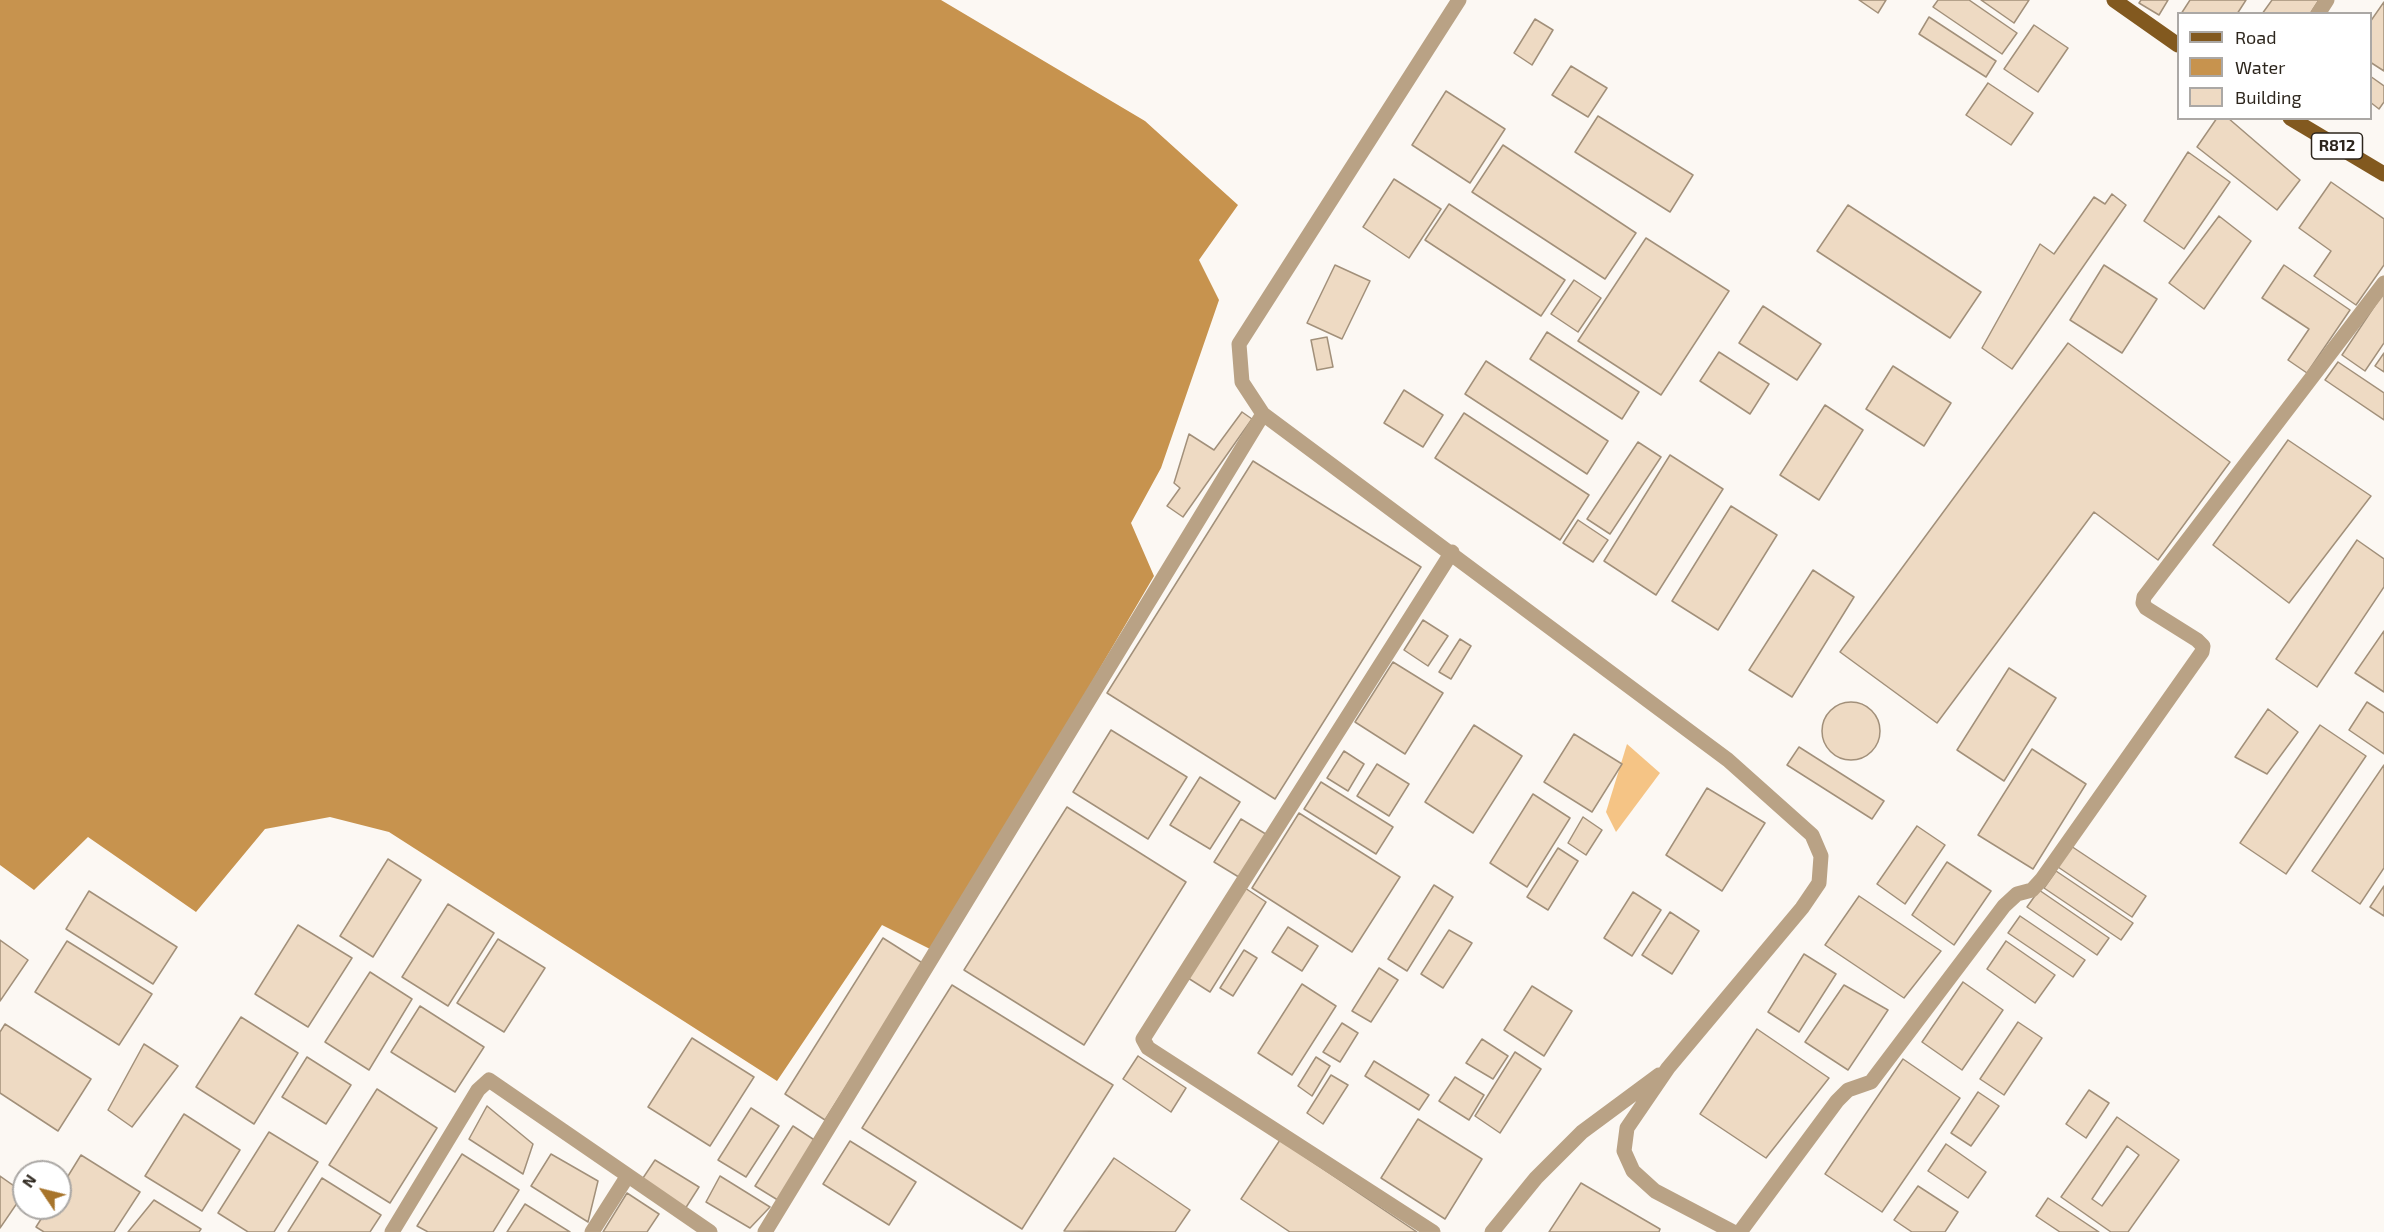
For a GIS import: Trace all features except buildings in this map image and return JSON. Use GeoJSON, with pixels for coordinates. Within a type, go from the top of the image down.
{"type":"FeatureCollection","features":[{"type":"Feature","properties":{"kind":"main road"},"geometry":{"type":"LineString","coordinates":[[2114,0],[2177,44]]}},
{"type":"Feature","properties":{"kind":"main road","name":"R812"},"geometry":{"type":"LineString","coordinates":[[2292,120],[2384,174]]}},
{"type":"Feature","properties":{"kind":"street"},"geometry":{"type":"LineString","coordinates":[[1459,0],[1239,344],[1242,382],[1263,414],[1452,552],[1728,760],[1812,835],[1821,856],[1818,883],[1802,908],[1668,1068],[1627,1128],[1624,1151],[1634,1171],[1655,1191],[1732,1232]]}},
{"type":"Feature","properties":{"kind":"street"},"geometry":{"type":"LineString","coordinates":[[1740,1232],[1837,1101],[1848,1090],[1871,1082],[2004,906],[2017,894],[2032,890],[2042,879],[2202,652],[2203,646],[2197,640],[2146,608],[2143,603],[2144,597],[2384,283]]}},
{"type":"Feature","properties":{"kind":"street"},"geometry":{"type":"LineString","coordinates":[[765,1232],[1263,414]]}},
{"type":"Feature","properties":{"kind":"street"},"geometry":{"type":"LineString","coordinates":[[1433,1232],[1148,1048],[1143,1039],[1452,552]]}},
{"type":"Feature","properties":{"kind":"street"},"geometry":{"type":"LineString","coordinates":[[1492,1232],[1536,1178],[1582,1132],[1668,1068]]}},
{"type":"Feature","properties":{"kind":"street"},"geometry":{"type":"LineString","coordinates":[[392,1232],[478,1090],[489,1080],[710,1232]]}},
{"type":"Feature","properties":{"kind":"street"},"geometry":{"type":"LineString","coordinates":[[592,1232],[627,1176]]}},
{"type":"Feature","properties":{"kind":"shaded area"},"geometry":{"type":"Polygon","coordinates":[[[1627,744],[1660,773],[1616,832],[1606,812],[1627,744]]]}},
{"type":"Feature","properties":{"kind":"water"},"geometry":{"type":"Polygon","coordinates":[[[0,0],[941,0],[1145,121],[1238,205],[1199,260],[1219,300],[1161,468],[1131,523],[1154,576],[934,951],[882,925],[777,1081],[389,832],[330,817],[265,829],[196,912],[88,837],[34,890],[0,865],[0,0]]]}}]}
